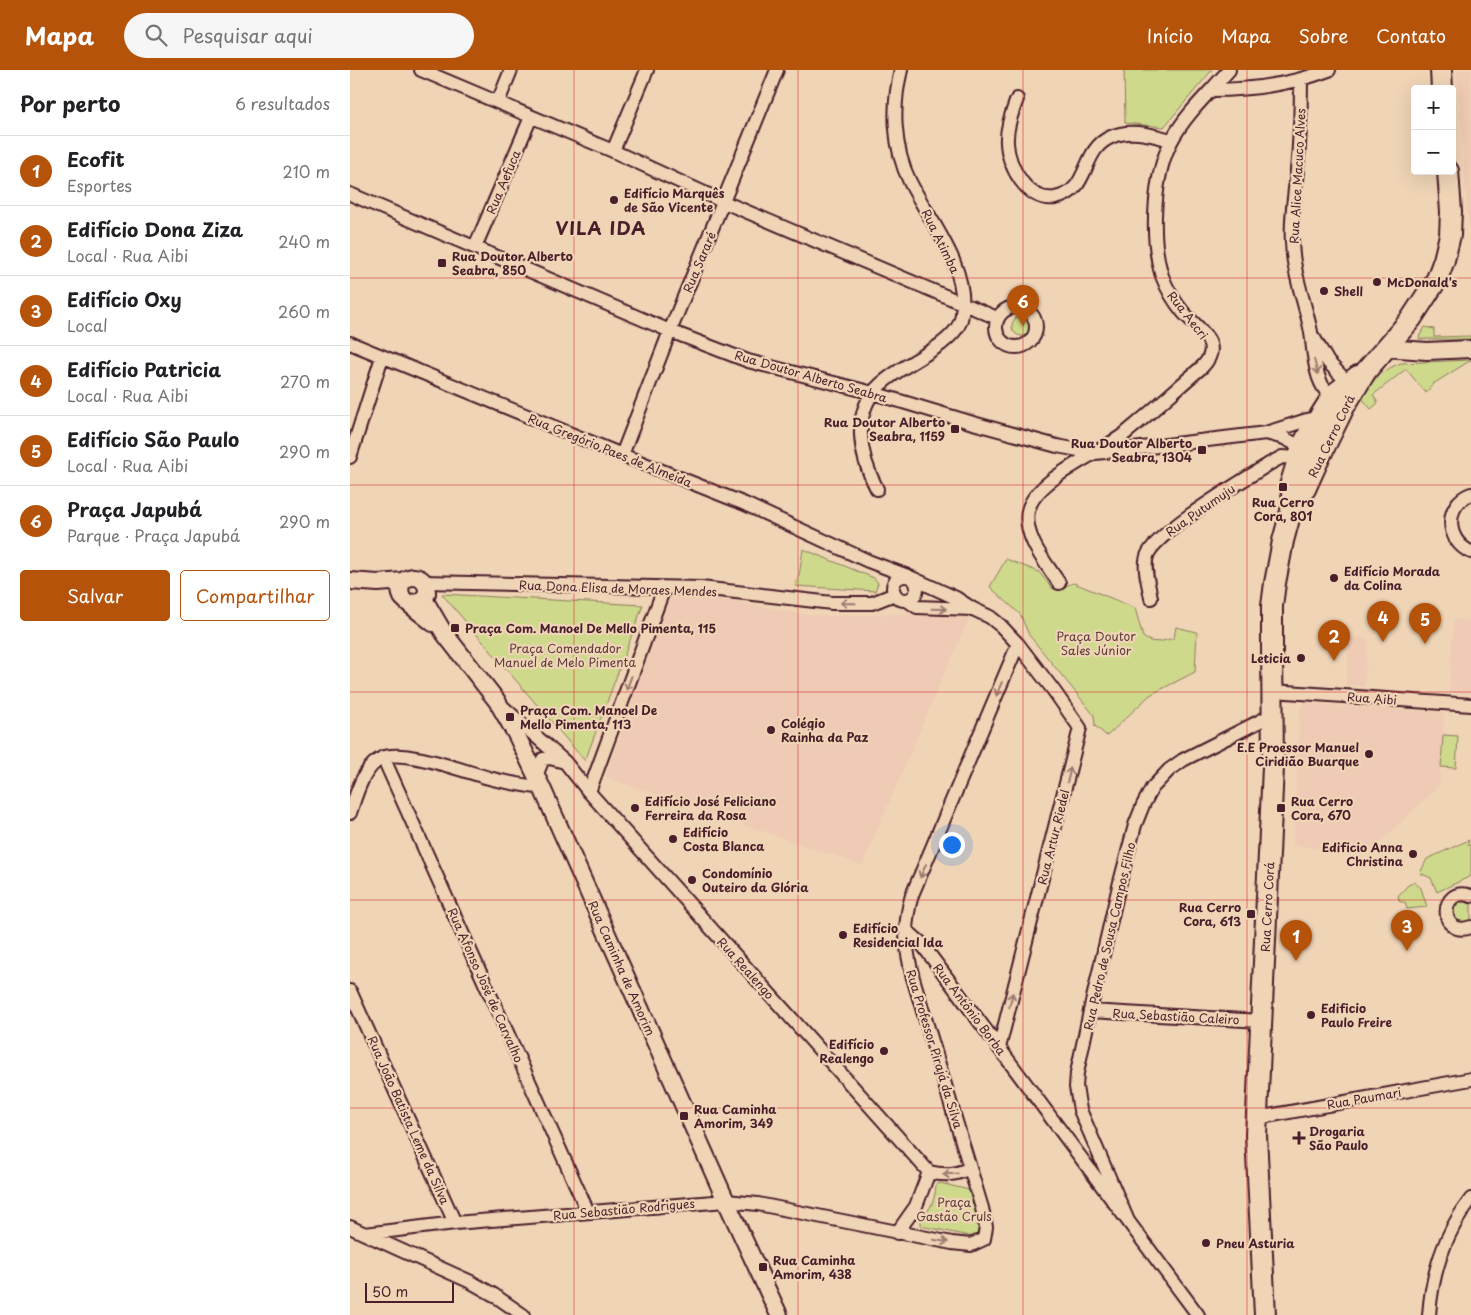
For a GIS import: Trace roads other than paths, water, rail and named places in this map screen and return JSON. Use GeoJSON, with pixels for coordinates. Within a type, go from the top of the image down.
{"type":"FeatureCollection","features":[{"type":"Feature","properties":{"kind":"main road"},"geometry":{"type":"LineString","coordinates":[[1441,70],[1442,85]]}},
{"type":"Feature","properties":{"kind":"main road","name":"Rua Cerro Corá"},"geometry":{"type":"LineString","coordinates":[[1265,1315],[1256,1118],[1273,767],[1272,606],[1279,560],[1294,500],[1290,486],[1344,398],[1411,319],[1437,279],[1450,235],[1451,212],[1448,175]]}},
{"type":"Feature","properties":{"kind":"main road","name":"Rua Cerro Corá"},"geometry":{"type":"LineString","coordinates":[[1309,456],[1319,417],[1344,398]]}},
{"type":"Feature","properties":{"kind":"street"},"geometry":{"type":"LineString","coordinates":[[421,70],[613,151],[724,202],[998,318]]}},
{"type":"Feature","properties":{"kind":"street"},"geometry":{"type":"LineString","coordinates":[[498,102],[511,70]]}},
{"type":"Feature","properties":{"kind":"street"},"geometry":{"type":"LineString","coordinates":[[613,151],[647,70]]}},
{"type":"Feature","properties":{"kind":"street","name":"Rua Sararé"},"geometry":{"type":"LineString","coordinates":[[622,456],[670,331],[777,70]]}},
{"type":"Feature","properties":{"kind":"street","name":"Rua Atimba"},"geometry":{"type":"LineString","coordinates":[[877,489],[869,474],[863,456],[861,441],[865,408],[873,393],[882,384],[949,338],[962,319],[961,286],[953,260],[909,180],[902,160],[897,138],[896,121],[898,81],[901,70]]}},
{"type":"Feature","properties":{"kind":"street","name":"Rua Aecri"},"geometry":{"type":"LineString","coordinates":[[1059,583],[1032,539],[1028,520],[1031,502],[1044,487],[1062,473],[1128,431],[1202,367],[1206,363],[1211,351],[1208,338],[1184,313],[1167,288],[1158,262],[1155,240],[1156,207],[1161,171],[1172,140],[1183,122],[1228,70]]}},
{"type":"Feature","properties":{"kind":"street"},"geometry":{"type":"LineString","coordinates":[[1211,90],[1240,90],[1263,87],[1301,79],[1329,70]]}},
{"type":"Feature","properties":{"kind":"street","name":"Rua Alice Macuco Alves"},"geometry":{"type":"LineString","coordinates":[[1301,79],[1301,115],[1291,228],[1292,243],[1298,286],[1310,332],[1317,371],[1323,387],[1344,398]]}},
{"type":"Feature","properties":{"kind":"street"},"geometry":{"type":"LineString","coordinates":[[1017,99],[1008,133],[1009,153],[1013,166],[1021,180],[1035,194],[1046,198],[1061,196],[1076,188],[1094,150],[1100,142],[1116,134],[1141,133],[1172,140]]}},
{"type":"Feature","properties":{"kind":"street","name":"Rua Aefuca"},"geometry":{"type":"LineString","coordinates":[[475,247],[531,117]]}},
{"type":"Feature","properties":{"kind":"street","name":"Rua Doutor Alberto Seabra"},"geometry":{"type":"LineString","coordinates":[[350,194],[670,331],[748,361],[873,393],[1016,435],[1076,450],[1095,453],[1226,439],[1266,432],[1319,417]]}},
{"type":"Feature","properties":{"kind":"street","name":"Rua Alice Macuco Alves"},"geometry":{"type":"LineString","coordinates":[[1310,332],[1328,362],[1344,398]]}},
{"type":"Feature","properties":{"kind":"street","name":"Rua Gregório Paes de Almeida"},"geometry":{"type":"LineString","coordinates":[[350,343],[622,456],[745,504],[868,561],[910,577],[956,598],[990,617],[1018,644]]}},
{"type":"Feature","properties":{"kind":"street"},"geometry":{"type":"LineString","coordinates":[[1386,348],[1427,350],[1471,349]]}},
{"type":"Feature","properties":{"kind":"street"},"geometry":{"type":"LineString","coordinates":[[350,457],[382,357]]}},
{"type":"Feature","properties":{"kind":"street"},"geometry":{"type":"LineString","coordinates":[[1266,432],[1284,438],[1309,456]]}},
{"type":"Feature","properties":{"kind":"street","name":"Rua Putumuju"},"geometry":{"type":"LineString","coordinates":[[1151,598],[1146,562],[1147,554],[1162,536],[1189,516],[1269,464],[1282,457],[1309,456]]}},
{"type":"Feature","properties":{"kind":"street"},"geometry":{"type":"LineString","coordinates":[[1471,494],[1459,501],[1453,509],[1451,518],[1454,538],[1460,546],[1471,552]]}},
{"type":"Feature","properties":{"kind":"street","name":"Rua Gregório Paes de Almeida"},"geometry":{"type":"LineString","coordinates":[[868,561],[916,607],[973,609]]}},
{"type":"Feature","properties":{"kind":"street"},"geometry":{"type":"LineString","coordinates":[[910,577],[917,586],[917,591],[912,598],[899,592],[898,579],[910,577]]}},
{"type":"Feature","properties":{"kind":"street","name":"Rua Caminha de Amorim"},"geometry":{"type":"LineString","coordinates":[[350,581],[378,583],[415,592],[497,701],[536,775],[774,1311]]}},
{"type":"Feature","properties":{"kind":"street","name":"Rua Dona Elisa de Moraes Mendes"},"geometry":{"type":"LineString","coordinates":[[415,592],[459,583],[701,588],[832,603],[872,603],[899,592]]}},
{"type":"Feature","properties":{"kind":"street"},"geometry":{"type":"LineString","coordinates":[[589,792],[664,588]]}},
{"type":"Feature","properties":{"kind":"street"},"geometry":{"type":"LineString","coordinates":[[905,929],[912,895],[1018,644]]}},
{"type":"Feature","properties":{"kind":"street","name":"Rua Artur Riedel"},"geometry":{"type":"LineString","coordinates":[[999,1048],[1080,728],[1069,710],[1018,644]]}},
{"type":"Feature","properties":{"kind":"street","name":"Rua Aibi"},"geometry":{"type":"LineString","coordinates":[[1273,691],[1471,705]]}},
{"type":"Feature","properties":{"kind":"street","name":"Rua Realengo"},"geometry":{"type":"LineString","coordinates":[[497,701],[565,762],[589,792],[929,1172]]}},
{"type":"Feature","properties":{"kind":"street","name":"Rua Pedro de Sousa Campos Filho"},"geometry":{"type":"LineString","coordinates":[[1128,1221],[1080,1110],[1077,1097],[1077,1073],[1119,886],[1135,826],[1152,788],[1169,770],[1183,760],[1274,714]]}},
{"type":"Feature","properties":{"kind":"street"},"geometry":{"type":"LineString","coordinates":[[350,813],[362,781],[373,764],[383,757],[403,756],[421,759],[518,785],[536,775],[544,759],[550,758],[565,762]]}},
{"type":"Feature","properties":{"kind":"street","name":"Rua Afonso José de Carvalho"},"geometry":{"type":"LineString","coordinates":[[383,757],[588,1212]]}},
{"type":"Feature","properties":{"kind":"street"},"geometry":{"type":"LineString","coordinates":[[518,785],[536,775]]}},
{"type":"Feature","properties":{"kind":"street"},"geometry":{"type":"LineString","coordinates":[[1468,894],[1457,896],[1446,907],[1447,918],[1454,926],[1459,928],[1471,927]]}},
{"type":"Feature","properties":{"kind":"street","name":"Rua Antônio Borba"},"geometry":{"type":"LineString","coordinates":[[905,929],[921,943],[1198,1315]]}},
{"type":"Feature","properties":{"kind":"street","name":"Rua Professor Pirajá da Silva"},"geometry":{"type":"LineString","coordinates":[[905,929],[907,956],[970,1168]]}},
{"type":"Feature","properties":{"kind":"street","name":"Rua João Batista Leme da Silva"},"geometry":{"type":"LineString","coordinates":[[350,990],[455,1223]]}},
{"type":"Feature","properties":{"kind":"street","name":"Rua Sebastião Caleiro"},"geometry":{"type":"LineString","coordinates":[[1090,1011],[1261,1021]]}},
{"type":"Feature","properties":{"kind":"street","name":"Rua Paumari"},"geometry":{"type":"LineString","coordinates":[[1256,1118],[1471,1079]]}},
{"type":"Feature","properties":{"kind":"street"},"geometry":{"type":"LineString","coordinates":[[970,1168],[986,1228],[984,1239],[974,1245],[966,1245],[897,1233],[916,1206],[929,1172],[948,1175],[958,1174],[970,1168]]}},
{"type":"Feature","properties":{"kind":"street"},"geometry":{"type":"LineString","coordinates":[[1429,1315],[1430,1299],[1440,1256],[1452,1227],[1471,1199]]}},
{"type":"Feature","properties":{"kind":"street","name":"Rua Sebastião Rodrigues"},"geometry":{"type":"LineString","coordinates":[[365,1234],[455,1223],[726,1201],[758,1204],[897,1233]]}},
{"type":"Feature","properties":{"kind":"street"},"geometry":{"type":"LineString","coordinates":[[350,1227],[470,1282],[494,1295],[523,1315]]}},
{"type":"Feature","properties":{"kind":"place","name":"Edifício Marquês de São Vicente"},"geometry":{"type":"Point","coordinates":[614,200]}},
{"type":"Feature","properties":{"kind":"place","name":"Rua Doutor Alberto Seabra, 850"},"geometry":{"type":"Point","coordinates":[442,263]}},
{"type":"Feature","properties":{"kind":"place","name":"McDonald's"},"geometry":{"type":"Point","coordinates":[1377,282]}},
{"type":"Feature","properties":{"kind":"place","name":"Shell"},"geometry":{"type":"Point","coordinates":[1324,291]}},
{"type":"Feature","properties":{"kind":"place","name":"Praça Japubá"},"geometry":{"type":"Point","coordinates":[1023,326]}},
{"type":"Feature","properties":{"kind":"place","name":"Rua Doutor Alberto Seabra, 1159"},"geometry":{"type":"Point","coordinates":[955,429]}},
{"type":"Feature","properties":{"kind":"place","name":"Rua Doutor Alberto Seabra, 1304"},"geometry":{"type":"Point","coordinates":[1202,450]}},
{"type":"Feature","properties":{"kind":"place","name":"Rua Cerro Cora, 801"},"geometry":{"type":"Point","coordinates":[1283,487]}},
{"type":"Feature","properties":{"kind":"place","name":"Edifício Morada da Colina"},"geometry":{"type":"Point","coordinates":[1334,578]}},
{"type":"Feature","properties":{"kind":"place","name":"Praça Com. Manoel De Mello Pimenta, 115"},"geometry":{"type":"Point","coordinates":[455,628]}},
{"type":"Feature","properties":{"kind":"place","name":"Edifício Patricia"},"geometry":{"type":"Point","coordinates":[1383,642]}},
{"type":"Feature","properties":{"kind":"place","name":"Edifício São Paulo"},"geometry":{"type":"Point","coordinates":[1425,644]}},
{"type":"Feature","properties":{"kind":"place","name":"Leticia"},"geometry":{"type":"Point","coordinates":[1301,658]}},
{"type":"Feature","properties":{"kind":"place","name":"Edifício Dona Ziza"},"geometry":{"type":"Point","coordinates":[1334,661]}},
{"type":"Feature","properties":{"kind":"place","name":"Praça Com. Manoel De Mello Pimenta, 113"},"geometry":{"type":"Point","coordinates":[510,717]}},
{"type":"Feature","properties":{"kind":"place","name":"Colégio Rainha da Paz"},"geometry":{"type":"Point","coordinates":[771,730]}},
{"type":"Feature","properties":{"kind":"place","name":"E.E Proessor Manuel Ciridião Buarque"},"geometry":{"type":"Point","coordinates":[1369,754]}},
{"type":"Feature","properties":{"kind":"place","name":"Edifício José Feliciano Ferreira da Rosa"},"geometry":{"type":"Point","coordinates":[635,808]}},
{"type":"Feature","properties":{"kind":"place","name":"Rua Cerro Cora, 670"},"geometry":{"type":"Point","coordinates":[1281,808]}},
{"type":"Feature","properties":{"kind":"place","name":"Edifício Costa Blanca"},"geometry":{"type":"Point","coordinates":[673,839]}},
{"type":"Feature","properties":{"kind":"place","name":"Edificio Anna Christina"},"geometry":{"type":"Point","coordinates":[1413,854]}},
{"type":"Feature","properties":{"kind":"place","name":"Condomínio Outeiro da Glória"},"geometry":{"type":"Point","coordinates":[692,880]}},
{"type":"Feature","properties":{"kind":"place","name":"Rua Cerro Cora, 613"},"geometry":{"type":"Point","coordinates":[1251,914]}},
{"type":"Feature","properties":{"kind":"place","name":"Edifício Residencial Ida"},"geometry":{"type":"Point","coordinates":[843,935]}},
{"type":"Feature","properties":{"kind":"place","name":"Edifício Oxy"},"geometry":{"type":"Point","coordinates":[1407,951]}},
{"type":"Feature","properties":{"kind":"place","name":"Ecofit"},"geometry":{"type":"Point","coordinates":[1296,961]}},
{"type":"Feature","properties":{"kind":"place","name":"Edificio Paulo Freire"},"geometry":{"type":"Point","coordinates":[1311,1015]}},
{"type":"Feature","properties":{"kind":"place","name":"Edifício Realengo"},"geometry":{"type":"Point","coordinates":[884,1051]}},
{"type":"Feature","properties":{"kind":"place","name":"Rua Caminha Amorim, 349"},"geometry":{"type":"Point","coordinates":[684,1116]}},
{"type":"Feature","properties":{"kind":"place","name":"Drogaria São Paulo"},"geometry":{"type":"Point","coordinates":[1299,1138]}},
{"type":"Feature","properties":{"kind":"place","name":"Pneu Asturia"},"geometry":{"type":"Point","coordinates":[1206,1243]}},
{"type":"Feature","properties":{"kind":"place","name":"Rua Caminha Amorim, 438"},"geometry":{"type":"Point","coordinates":[763,1267]}},
{"type":"Feature","properties":{"kind":"district","name":"VILA IDA"},"geometry":{"type":"Point","coordinates":[601,227]}},
{"type":"Feature","properties":{"kind":"park label","name":"Praça Doutor Sales Júnior"},"geometry":{"type":"Point","coordinates":[1096,643]}},
{"type":"Feature","properties":{"kind":"park label","name":"Praça Comendador Manuel de Melo Pimenta"},"geometry":{"type":"Point","coordinates":[565,655]}},
{"type":"Feature","properties":{"kind":"park label","name":"Praça Gastão Cruls"},"geometry":{"type":"Point","coordinates":[954,1209]}}]}
